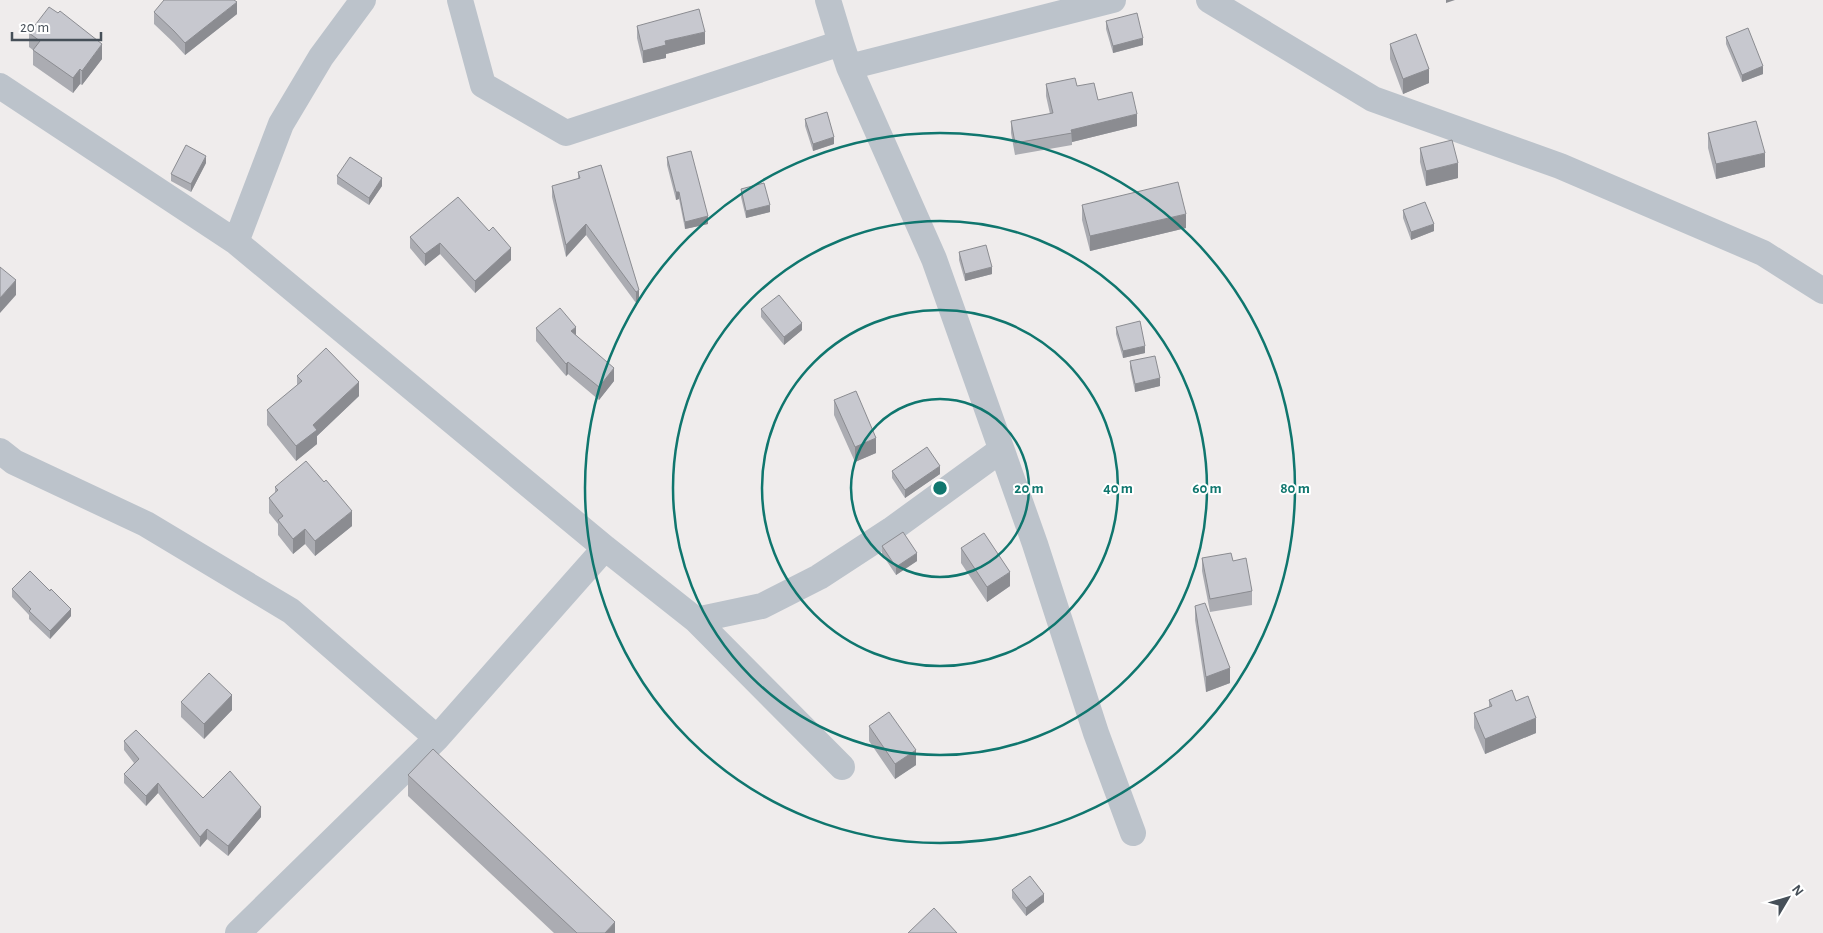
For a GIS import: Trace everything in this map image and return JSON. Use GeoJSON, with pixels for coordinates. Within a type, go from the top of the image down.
{"type":"FeatureCollection","features":[{"type":"Feature","properties":{"kind":"street"},"geometry":{"type":"LineString","coordinates":[[236,242],[281,124],[321,58],[363,0]]}},
{"type":"Feature","properties":{"kind":"street"},"geometry":{"type":"LineString","coordinates":[[460,0],[484,85],[566,133],[845,55],[1113,0]]}},
{"type":"Feature","properties":{"kind":"street"},"geometry":{"type":"LineString","coordinates":[[828,0],[845,55],[934,259],[1035,544],[1096,733],[1133,833]]}},
{"type":"Feature","properties":{"kind":"street"},"geometry":{"type":"LineString","coordinates":[[1208,0],[1373,99],[1569,170],[1763,253],[1823,291]]}},
{"type":"Feature","properties":{"kind":"street"},"geometry":{"type":"LineString","coordinates":[[0,86],[236,242],[605,548],[696,620],[842,767]]}},
{"type":"Feature","properties":{"kind":"street"},"geometry":{"type":"LineString","coordinates":[[696,620],[762,606],[819,577],[892,530],[1001,450]]}},
{"type":"Feature","properties":{"kind":"street"},"geometry":{"type":"LineString","coordinates":[[5,463],[146,524],[291,610],[437,738]]}},
{"type":"Feature","properties":{"kind":"street"},"geometry":{"type":"LineString","coordinates":[[238,933],[437,738],[605,548]]}},
{"type":"Feature","properties":{"kind":"building"},"geometry":{"type":"Polygon","coordinates":[[[164,0],[234,0],[237,2],[185,43],[154,12],[164,0]]]}},
{"type":"Feature","properties":{"kind":"building"},"geometry":{"type":"Polygon","coordinates":[[[49,7],[58,13],[60,11],[102,44],[82,71],[80,69],[73,78],[33,50],[40,41],[29,33],[49,7]]]}},
{"type":"Feature","properties":{"kind":"building"},"geometry":{"type":"Polygon","coordinates":[[[699,9],[705,32],[665,41],[666,45],[643,51],[637,26],[699,9]]]}},
{"type":"Feature","properties":{"kind":"building"},"geometry":{"type":"Polygon","coordinates":[[[1137,13],[1143,38],[1113,46],[1106,21],[1137,13]]]}},
{"type":"Feature","properties":{"kind":"building"},"geometry":{"type":"Polygon","coordinates":[[[1748,28],[1763,66],[1742,75],[1726,37],[1748,28]]]}},
{"type":"Feature","properties":{"kind":"building"},"geometry":{"type":"Polygon","coordinates":[[[1416,34],[1429,69],[1403,79],[1390,44],[1416,34]]]}},
{"type":"Feature","properties":{"kind":"building"},"geometry":{"type":"Polygon","coordinates":[[[1075,78],[1077,86],[1094,83],[1098,100],[1132,92],[1137,114],[1071,130],[1072,133],[1015,143],[1011,121],[1053,113],[1046,84],[1075,78]]]}},
{"type":"Feature","properties":{"kind":"building"},"geometry":{"type":"Polygon","coordinates":[[[827,112],[834,137],[813,144],[805,119],[827,112]]]}},
{"type":"Feature","properties":{"kind":"building"},"geometry":{"type":"Polygon","coordinates":[[[1756,121],[1765,153],[1716,164],[1708,133],[1756,121]]]}},
{"type":"Feature","properties":{"kind":"building"},"geometry":{"type":"Polygon","coordinates":[[[1452,140],[1458,163],[1426,171],[1420,148],[1452,140]]]}},
{"type":"Feature","properties":{"kind":"building"},"geometry":{"type":"Polygon","coordinates":[[[186,145],[206,156],[191,184],[171,174],[186,145]]]}},
{"type":"Feature","properties":{"kind":"building"},"geometry":{"type":"Polygon","coordinates":[[[691,151],[708,216],[685,222],[679,192],[676,192],[667,157],[691,151]]]}},
{"type":"Feature","properties":{"kind":"building"},"geometry":{"type":"Polygon","coordinates":[[[350,157],[382,178],[369,198],[337,176],[350,157]]]}},
{"type":"Feature","properties":{"kind":"building"},"geometry":{"type":"Polygon","coordinates":[[[601,165],[639,290],[636,292],[586,224],[566,245],[552,186],[580,178],[578,172],[601,165]]]}},
{"type":"Feature","properties":{"kind":"building"},"geometry":{"type":"Polygon","coordinates":[[[1178,182],[1186,214],[1090,236],[1082,205],[1178,182]]]}},
{"type":"Feature","properties":{"kind":"building"},"geometry":{"type":"Polygon","coordinates":[[[764,183],[770,205],[746,211],[741,189],[764,183]]]}},
{"type":"Feature","properties":{"kind":"building"},"geometry":{"type":"Polygon","coordinates":[[[458,197],[489,231],[493,227],[511,248],[475,281],[440,243],[425,254],[410,237],[458,197]]]}},
{"type":"Feature","properties":{"kind":"building"},"geometry":{"type":"Polygon","coordinates":[[[1425,202],[1434,224],[1411,232],[1403,210],[1425,202]]]}},
{"type":"Feature","properties":{"kind":"building"},"geometry":{"type":"Polygon","coordinates":[[[986,245],[992,267],[965,274],[959,252],[986,245]]]}},
{"type":"Feature","properties":{"kind":"building"},"geometry":{"type":"Polygon","coordinates":[[[0,267],[16,280],[0,298],[0,267]]]}},
{"type":"Feature","properties":{"kind":"building"},"geometry":{"type":"Polygon","coordinates":[[[779,295],[802,323],[784,337],[761,309],[779,295]]]}},
{"type":"Feature","properties":{"kind":"building"},"geometry":{"type":"Polygon","coordinates":[[[560,308],[576,327],[571,331],[614,368],[599,387],[568,362],[566,364],[536,328],[560,308]]]}},
{"type":"Feature","properties":{"kind":"building"},"geometry":{"type":"Polygon","coordinates":[[[1140,321],[1145,346],[1123,351],[1116,327],[1140,321]]]}},
{"type":"Feature","properties":{"kind":"building"},"geometry":{"type":"Polygon","coordinates":[[[326,348],[359,382],[313,425],[317,430],[296,446],[267,410],[302,381],[297,376],[326,348]]]}},
{"type":"Feature","properties":{"kind":"building"},"geometry":{"type":"Polygon","coordinates":[[[1155,356],[1160,378],[1135,384],[1130,361],[1155,356]]]}},
{"type":"Feature","properties":{"kind":"building"},"geometry":{"type":"Polygon","coordinates":[[[856,391],[876,438],[855,447],[834,400],[856,391]]]}},
{"type":"Feature","properties":{"kind":"building"},"geometry":{"type":"Polygon","coordinates":[[[927,447],[940,466],[905,490],[892,471],[927,447]]]}},
{"type":"Feature","properties":{"kind":"building"},"geometry":{"type":"Polygon","coordinates":[[[306,461],[324,482],[326,480],[352,511],[315,541],[305,529],[293,539],[278,520],[283,516],[269,498],[278,490],[275,487],[306,461]]]}},
{"type":"Feature","properties":{"kind":"building"},"geometry":{"type":"Polygon","coordinates":[[[903,532],[917,553],[896,567],[882,546],[903,532]]]}},
{"type":"Feature","properties":{"kind":"building"},"geometry":{"type":"Polygon","coordinates":[[[984,533],[1010,572],[987,587],[961,548],[984,533]]]}},
{"type":"Feature","properties":{"kind":"building"},"geometry":{"type":"Polygon","coordinates":[[[1231,553],[1233,561],[1246,558],[1252,591],[1210,599],[1202,558],[1231,553]]]}},
{"type":"Feature","properties":{"kind":"building"},"geometry":{"type":"Polygon","coordinates":[[[30,571],[71,609],[50,631],[29,611],[31,609],[12,589],[30,571]]]}},
{"type":"Feature","properties":{"kind":"building"},"geometry":{"type":"Polygon","coordinates":[[[1205,603],[1230,668],[1206,677],[1195,606],[1205,603]]]}},
{"type":"Feature","properties":{"kind":"building"},"geometry":{"type":"Polygon","coordinates":[[[209,673],[232,695],[204,724],[181,702],[209,673]]]}},
{"type":"Feature","properties":{"kind":"building"},"geometry":{"type":"Polygon","coordinates":[[[1512,690],[1516,701],[1528,696],[1536,718],[1485,739],[1474,713],[1492,706],[1489,700],[1512,690]]]}},
{"type":"Feature","properties":{"kind":"building"},"geometry":{"type":"Polygon","coordinates":[[[889,712],[916,750],[895,764],[869,726],[889,712]]]}},
{"type":"Feature","properties":{"kind":"building"},"geometry":{"type":"Polygon","coordinates":[[[136,730],[203,798],[230,771],[261,807],[228,846],[207,829],[200,837],[158,783],[146,796],[124,774],[139,759],[124,741],[136,730]]]}},
{"type":"Feature","properties":{"kind":"building"},"geometry":{"type":"Polygon","coordinates":[[[433,749],[615,922],[605,933],[577,933],[408,775],[433,749]]]}},
{"type":"Feature","properties":{"kind":"building"},"geometry":{"type":"Polygon","coordinates":[[[1030,876],[1044,894],[1026,908],[1012,890],[1030,876]]]}},
{"type":"Feature","properties":{"kind":"building"},"geometry":{"type":"Polygon","coordinates":[[[934,908],[957,933],[908,933],[934,908]]]}}]}
